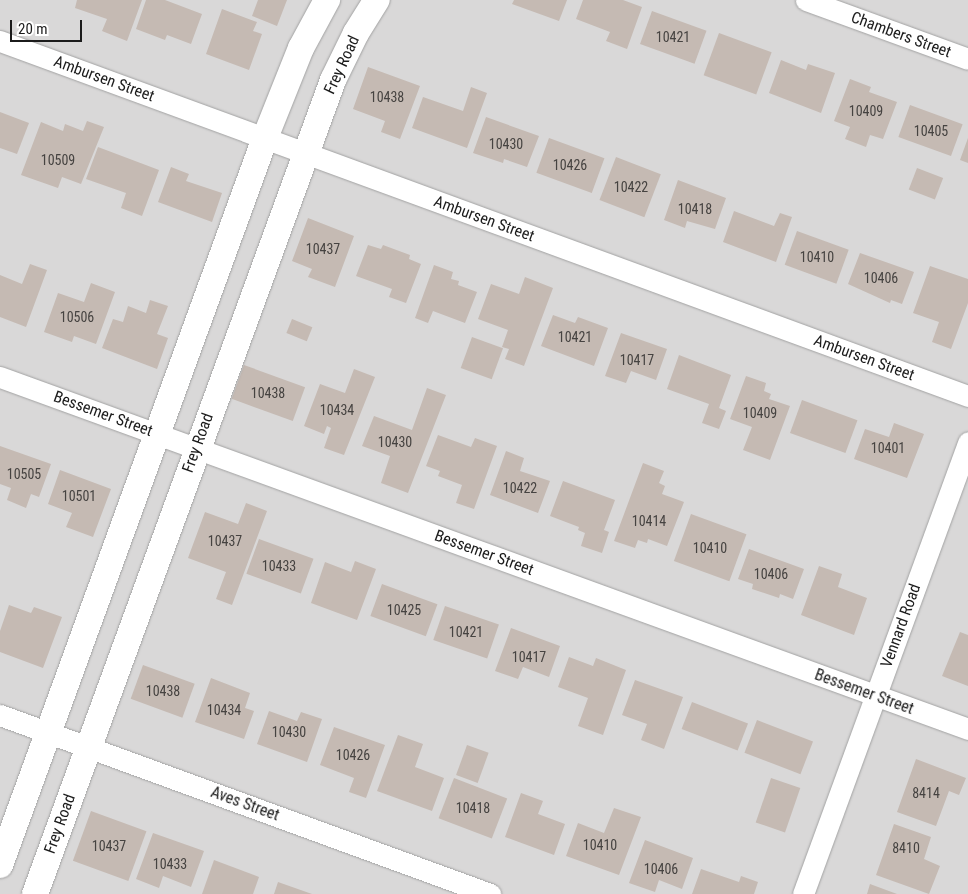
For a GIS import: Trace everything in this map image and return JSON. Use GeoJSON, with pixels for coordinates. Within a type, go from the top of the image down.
{"type":"FeatureCollection","features":[{"type":"Feature","properties":{"kind":"street"},"geometry":{"type":"LineString","coordinates":[[0,865],[265,138],[301,48],[327,0]]}},
{"type":"Feature","properties":{"kind":"street","name":"Frey Road"},"geometry":{"type":"LineString","coordinates":[[35,894],[196,448],[333,80],[356,33],[377,0]]}},
{"type":"Feature","properties":{"kind":"street","name":"Chambers Street"},"geometry":{"type":"LineString","coordinates":[[806,0],[968,59]]}},
{"type":"Feature","properties":{"kind":"street","name":"Ambursen Street"},"geometry":{"type":"LineString","coordinates":[[0,41],[968,396]]}},
{"type":"Feature","properties":{"kind":"street","name":"Bessemer Street"},"geometry":{"type":"LineString","coordinates":[[0,376],[968,729]]}},
{"type":"Feature","properties":{"kind":"street","name":"Vennard Road"},"geometry":{"type":"LineString","coordinates":[[803,894],[968,442]]}},
{"type":"Feature","properties":{"kind":"street","name":"Aves Street"},"geometry":{"type":"LineString","coordinates":[[0,715],[490,894]]}},
{"type":"Feature","properties":{"kind":"shaded area"},"geometry":{"type":"Polygon","coordinates":[[[0,0],[968,0],[968,894],[0,894],[0,0]]]}},
{"type":"Feature","properties":{"kind":"building"},"geometry":{"type":"Polygon","coordinates":[[[77,0],[142,0],[127,41],[102,31],[107,19],[75,8],[77,0]]]}},
{"type":"Feature","properties":{"kind":"building"},"geometry":{"type":"Polygon","coordinates":[[[146,0],[165,0],[202,14],[191,44],[167,35],[165,40],[136,29],[146,0]]]}},
{"type":"Feature","properties":{"kind":"building"},"geometry":{"type":"Polygon","coordinates":[[[258,0],[287,0],[277,26],[252,16],[258,0]]]}},
{"type":"Feature","properties":{"kind":"building"},"geometry":{"type":"Polygon","coordinates":[[[514,0],[567,0],[559,21],[512,4],[514,0]]]}},
{"type":"Feature","properties":{"kind":"building"},"geometry":{"type":"Polygon","coordinates":[[[583,0],[623,0],[642,7],[627,49],[606,41],[610,32],[576,19],[583,0]]]}},
{"type":"Feature","properties":{"kind":"building"},"geometry":{"type":"Polygon","coordinates":[[[222,9],[257,22],[253,31],[262,34],[249,70],[206,54],[222,9]]]}},
{"type":"Feature","properties":{"kind":"building"},"geometry":{"type":"Polygon","coordinates":[[[652,11],[707,31],[695,64],[640,44],[652,11]]]}},
{"type":"Feature","properties":{"kind":"building"},"geometry":{"type":"Polygon","coordinates":[[[719,33],[772,52],[756,94],[704,75],[719,33]]]}},
{"type":"Feature","properties":{"kind":"building"},"geometry":{"type":"Polygon","coordinates":[[[781,60],[806,70],[808,64],[835,73],[821,113],[769,93],[781,60]]]}},
{"type":"Feature","properties":{"kind":"building"},"geometry":{"type":"Polygon","coordinates":[[[368,67],[420,86],[400,139],[381,132],[385,121],[353,109],[368,67]]]}},
{"type":"Feature","properties":{"kind":"building"},"geometry":{"type":"Polygon","coordinates":[[[850,79],[871,87],[869,92],[897,102],[883,139],[870,135],[866,147],[845,139],[850,127],[834,121],[850,79]]]}},
{"type":"Feature","properties":{"kind":"building"},"geometry":{"type":"Polygon","coordinates":[[[471,87],[487,93],[467,148],[412,128],[423,97],[463,111],[471,87]]]}},
{"type":"Feature","properties":{"kind":"building"},"geometry":{"type":"Polygon","coordinates":[[[910,105],[963,124],[951,156],[898,137],[910,105]]]}},
{"type":"Feature","properties":{"kind":"building"},"geometry":{"type":"Polygon","coordinates":[[[0,112],[29,123],[17,154],[0,148],[0,112]]]}},
{"type":"Feature","properties":{"kind":"building"},"geometry":{"type":"Polygon","coordinates":[[[486,117],[539,136],[527,167],[504,159],[503,163],[473,153],[486,117]]]}},
{"type":"Feature","properties":{"kind":"building"},"geometry":{"type":"Polygon","coordinates":[[[87,121],[104,127],[81,184],[62,177],[58,188],[21,175],[41,122],[63,131],[65,124],[83,131],[87,121]]]}},
{"type":"Feature","properties":{"kind":"building"},"geometry":{"type":"Polygon","coordinates":[[[549,138],[604,158],[592,193],[536,173],[549,138]]]}},
{"type":"Feature","properties":{"kind":"building"},"geometry":{"type":"Polygon","coordinates":[[[968,138],[968,163],[960,160],[968,138]]]}},
{"type":"Feature","properties":{"kind":"building"},"geometry":{"type":"Polygon","coordinates":[[[98,147],[159,170],[142,216],[121,208],[126,193],[86,179],[98,147]]]}},
{"type":"Feature","properties":{"kind":"building"},"geometry":{"type":"Polygon","coordinates":[[[616,157],[661,174],[644,217],[600,200],[616,157]]]}},
{"type":"Feature","properties":{"kind":"building"},"geometry":{"type":"Polygon","coordinates":[[[171,167],[189,174],[186,181],[222,193],[212,222],[158,202],[171,167]]]}},
{"type":"Feature","properties":{"kind":"building"},"geometry":{"type":"Polygon","coordinates":[[[917,168],[943,178],[935,200],[909,189],[917,168]]]}},
{"type":"Feature","properties":{"kind":"building"},"geometry":{"type":"Polygon","coordinates":[[[678,180],[726,198],[715,229],[687,221],[685,228],[664,220],[678,180]]]}},
{"type":"Feature","properties":{"kind":"building"},"geometry":{"type":"Polygon","coordinates":[[[734,211],[774,226],[780,213],[792,217],[776,262],[723,242],[734,211]]]}},
{"type":"Feature","properties":{"kind":"building"},"geometry":{"type":"Polygon","coordinates":[[[308,218],[354,236],[335,287],[308,277],[312,269],[292,261],[308,218]]]}},
{"type":"Feature","properties":{"kind":"building"},"geometry":{"type":"Polygon","coordinates":[[[797,231],[849,250],[836,284],[785,265],[797,231]]]}},
{"type":"Feature","properties":{"kind":"building"},"geometry":{"type":"Polygon","coordinates":[[[368,245],[381,249],[383,245],[410,255],[409,259],[421,264],[406,303],[389,297],[392,289],[356,276],[368,245]]]}},
{"type":"Feature","properties":{"kind":"building"},"geometry":{"type":"Polygon","coordinates":[[[860,253],[914,272],[902,304],[891,300],[890,303],[848,284],[860,253]]]}},
{"type":"Feature","properties":{"kind":"building"},"geometry":{"type":"Polygon","coordinates":[[[30,264],[47,270],[26,327],[0,317],[0,275],[22,284],[30,264]]]}},
{"type":"Feature","properties":{"kind":"building"},"geometry":{"type":"Polygon","coordinates":[[[434,265],[453,272],[451,279],[459,281],[458,285],[477,292],[465,323],[433,311],[428,323],[415,318],[434,265]]]}},
{"type":"Feature","properties":{"kind":"building"},"geometry":{"type":"Polygon","coordinates":[[[930,266],[968,279],[968,303],[951,349],[932,342],[939,322],[913,313],[930,266]]]}},
{"type":"Feature","properties":{"kind":"building"},"geometry":{"type":"Polygon","coordinates":[[[525,277],[553,288],[524,366],[505,359],[509,349],[502,347],[508,330],[478,319],[491,284],[519,294],[525,277]]]}},
{"type":"Feature","properties":{"kind":"building"},"geometry":{"type":"Polygon","coordinates":[[[91,283],[115,292],[96,344],[74,336],[72,342],[44,332],[58,293],[84,302],[91,283]]]}},
{"type":"Feature","properties":{"kind":"building"},"geometry":{"type":"Polygon","coordinates":[[[150,300],[168,306],[157,334],[168,338],[157,369],[102,348],[113,319],[123,322],[128,306],[146,313],[150,300]]]}},
{"type":"Feature","properties":{"kind":"building"},"geometry":{"type":"Polygon","coordinates":[[[553,315],[575,323],[578,317],[608,328],[594,366],[541,346],[553,315]]]}},
{"type":"Feature","properties":{"kind":"building"},"geometry":{"type":"Polygon","coordinates":[[[292,319],[312,327],[307,341],[286,333],[292,319]]]}},
{"type":"Feature","properties":{"kind":"building"},"geometry":{"type":"Polygon","coordinates":[[[621,333],[667,349],[656,380],[631,371],[626,383],[605,376],[621,333]]]}},
{"type":"Feature","properties":{"kind":"building"},"geometry":{"type":"Polygon","coordinates":[[[472,337],[503,348],[492,379],[461,368],[472,337]]]}},
{"type":"Feature","properties":{"kind":"building"},"geometry":{"type":"Polygon","coordinates":[[[679,355],[731,375],[719,408],[726,411],[719,429],[702,423],[709,404],[667,389],[679,355]]]}},
{"type":"Feature","properties":{"kind":"building"},"geometry":{"type":"Polygon","coordinates":[[[244,365],[305,387],[293,421],[232,399],[244,365]]]}},
{"type":"Feature","properties":{"kind":"building"},"geometry":{"type":"Polygon","coordinates":[[[354,369],[375,377],[344,455],[324,448],[331,428],[327,426],[324,434],[304,426],[320,384],[345,393],[354,369]]]}},
{"type":"Feature","properties":{"kind":"building"},"geometry":{"type":"Polygon","coordinates":[[[746,376],[766,383],[764,391],[771,394],[769,399],[790,406],[770,460],[743,450],[752,427],[730,419],[746,376]]]}},
{"type":"Feature","properties":{"kind":"building"},"geometry":{"type":"Polygon","coordinates":[[[427,388],[446,395],[408,493],[381,483],[390,456],[362,446],[374,416],[412,430],[427,388]]]}},
{"type":"Feature","properties":{"kind":"building"},"geometry":{"type":"Polygon","coordinates":[[[802,400],[857,420],[845,453],[790,433],[802,400]]]}},
{"type":"Feature","properties":{"kind":"building"},"geometry":{"type":"Polygon","coordinates":[[[894,423],[924,434],[907,478],[854,459],[865,429],[889,437],[894,423]]]}},
{"type":"Feature","properties":{"kind":"building"},"geometry":{"type":"Polygon","coordinates":[[[438,435],[471,447],[475,438],[497,446],[474,509],[456,503],[462,485],[438,476],[440,471],[426,466],[438,435]]]}},
{"type":"Feature","properties":{"kind":"building"},"geometry":{"type":"Polygon","coordinates":[[[0,446],[51,464],[39,497],[31,494],[26,508],[7,500],[11,488],[0,484],[0,446]]]}},
{"type":"Feature","properties":{"kind":"building"},"geometry":{"type":"Polygon","coordinates":[[[506,451],[524,458],[520,471],[550,481],[538,513],[490,495],[506,451]]]}},
{"type":"Feature","properties":{"kind":"building"},"geometry":{"type":"Polygon","coordinates":[[[643,463],[664,471],[659,483],[665,486],[662,494],[684,502],[667,546],[648,539],[647,543],[638,540],[635,548],[614,541],[643,463]]]}},
{"type":"Feature","properties":{"kind":"building"},"geometry":{"type":"Polygon","coordinates":[[[60,470],[111,489],[93,537],[66,527],[72,513],[48,504],[60,470]]]}},
{"type":"Feature","properties":{"kind":"building"},"geometry":{"type":"Polygon","coordinates":[[[563,481],[615,500],[604,530],[609,532],[602,553],[581,546],[585,533],[578,530],[579,527],[550,516],[563,481]]]}},
{"type":"Feature","properties":{"kind":"building"},"geometry":{"type":"Polygon","coordinates":[[[246,503],[267,511],[232,605],[216,599],[226,572],[188,558],[205,512],[238,524],[246,503]]]}},
{"type":"Feature","properties":{"kind":"building"},"geometry":{"type":"Polygon","coordinates":[[[691,514],[746,534],[729,581],[674,561],[691,514]]]}},
{"type":"Feature","properties":{"kind":"building"},"geometry":{"type":"Polygon","coordinates":[[[259,539],[314,559],[301,594],[246,574],[259,539]]]}},
{"type":"Feature","properties":{"kind":"building"},"geometry":{"type":"Polygon","coordinates":[[[749,549],[804,569],[793,599],[780,594],[779,598],[752,589],[753,584],[738,579],[749,549]]]}},
{"type":"Feature","properties":{"kind":"building"},"geometry":{"type":"Polygon","coordinates":[[[355,561],[376,569],[357,620],[311,603],[325,562],[351,572],[355,561]]]}},
{"type":"Feature","properties":{"kind":"building"},"geometry":{"type":"Polygon","coordinates":[[[819,566],[842,574],[838,587],[867,598],[854,635],[801,615],[819,566]]]}},
{"type":"Feature","properties":{"kind":"building"},"geometry":{"type":"Polygon","coordinates":[[[382,584],[437,604],[426,636],[370,616],[382,584]]]}},
{"type":"Feature","properties":{"kind":"building"},"geometry":{"type":"Polygon","coordinates":[[[9,605],[31,613],[34,607],[62,617],[43,668],[0,652],[0,631],[9,605]]]}},
{"type":"Feature","properties":{"kind":"building"},"geometry":{"type":"Polygon","coordinates":[[[445,606],[499,625],[487,659],[433,640],[445,606]]]}},
{"type":"Feature","properties":{"kind":"building"},"geometry":{"type":"Polygon","coordinates":[[[511,628],[560,646],[549,677],[523,667],[518,679],[495,671],[511,628]]]}},
{"type":"Feature","properties":{"kind":"building"},"geometry":{"type":"Polygon","coordinates":[[[960,632],[968,635],[968,686],[942,676],[960,632]]]}},
{"type":"Feature","properties":{"kind":"building"},"geometry":{"type":"Polygon","coordinates":[[[569,657],[593,666],[596,658],[626,670],[603,735],[578,726],[588,698],[558,687],[569,657]]]}},
{"type":"Feature","properties":{"kind":"building"},"geometry":{"type":"Polygon","coordinates":[[[143,665],[195,684],[182,718],[131,699],[143,665]]]}},
{"type":"Feature","properties":{"kind":"building"},"geometry":{"type":"Polygon","coordinates":[[[211,678],[250,693],[245,708],[254,711],[244,739],[195,722],[211,678]]]}},
{"type":"Feature","properties":{"kind":"building"},"geometry":{"type":"Polygon","coordinates":[[[635,680],[683,697],[664,749],[641,740],[647,724],[622,715],[635,680]]]}},
{"type":"Feature","properties":{"kind":"building"},"geometry":{"type":"Polygon","coordinates":[[[692,702],[748,724],[738,751],[682,729],[692,702]]]}},
{"type":"Feature","properties":{"kind":"building"},"geometry":{"type":"Polygon","coordinates":[[[269,711],[297,721],[301,712],[322,719],[307,762],[257,744],[269,711]]]}},
{"type":"Feature","properties":{"kind":"building"},"geometry":{"type":"Polygon","coordinates":[[[757,720],[813,742],[800,774],[744,753],[757,720]]]}},
{"type":"Feature","properties":{"kind":"building"},"geometry":{"type":"Polygon","coordinates":[[[334,727],[385,745],[366,798],[349,792],[354,778],[320,765],[334,727]]]}},
{"type":"Feature","properties":{"kind":"building"},"geometry":{"type":"Polygon","coordinates":[[[398,735],[423,744],[415,767],[444,778],[432,811],[377,791],[398,735]]]}},
{"type":"Feature","properties":{"kind":"building"},"geometry":{"type":"Polygon","coordinates":[[[467,745],[489,753],[478,783],[456,775],[467,745]]]}},
{"type":"Feature","properties":{"kind":"building"},"geometry":{"type":"Polygon","coordinates":[[[916,759],[966,778],[959,795],[949,791],[936,826],[897,812],[916,759]]]}},
{"type":"Feature","properties":{"kind":"building"},"geometry":{"type":"Polygon","coordinates":[[[454,778],[507,798],[492,839],[439,818],[454,778]]]}},
{"type":"Feature","properties":{"kind":"building"},"geometry":{"type":"Polygon","coordinates":[[[771,778],[800,788],[785,833],[756,822],[771,778]]]}},
{"type":"Feature","properties":{"kind":"building"},"geometry":{"type":"Polygon","coordinates":[[[521,793],[543,801],[538,814],[565,824],[554,855],[505,837],[521,793]]]}},
{"type":"Feature","properties":{"kind":"building"},"geometry":{"type":"Polygon","coordinates":[[[614,808],[641,817],[619,875],[566,856],[578,823],[604,833],[614,808]]]}},
{"type":"Feature","properties":{"kind":"building"},"geometry":{"type":"Polygon","coordinates":[[[91,811],[146,831],[128,881],[73,861],[91,811]]]}},
{"type":"Feature","properties":{"kind":"building"},"geometry":{"type":"Polygon","coordinates":[[[894,824],[931,837],[924,859],[940,866],[929,894],[876,875],[894,824]]]}},
{"type":"Feature","properties":{"kind":"building"},"geometry":{"type":"Polygon","coordinates":[[[153,833],[204,851],[191,887],[163,876],[159,888],[136,879],[153,833]]]}},
{"type":"Feature","properties":{"kind":"building"},"geometry":{"type":"Polygon","coordinates":[[[645,840],[693,858],[682,889],[659,880],[655,892],[629,883],[645,840]]]}},
{"type":"Feature","properties":{"kind":"building"},"geometry":{"type":"Polygon","coordinates":[[[214,860],[259,877],[253,894],[202,894],[214,860]]]}},
{"type":"Feature","properties":{"kind":"building"},"geometry":{"type":"Polygon","coordinates":[[[701,869],[739,882],[741,876],[758,882],[754,894],[692,894],[701,869]]]}},
{"type":"Feature","properties":{"kind":"building"},"geometry":{"type":"Polygon","coordinates":[[[278,882],[312,894],[274,894],[278,882]]]}},
{"type":"Feature","properties":{"kind":"building"},"geometry":{"type":"Polygon","coordinates":[[[870,884],[897,894],[867,894],[870,884]]]}}]}
